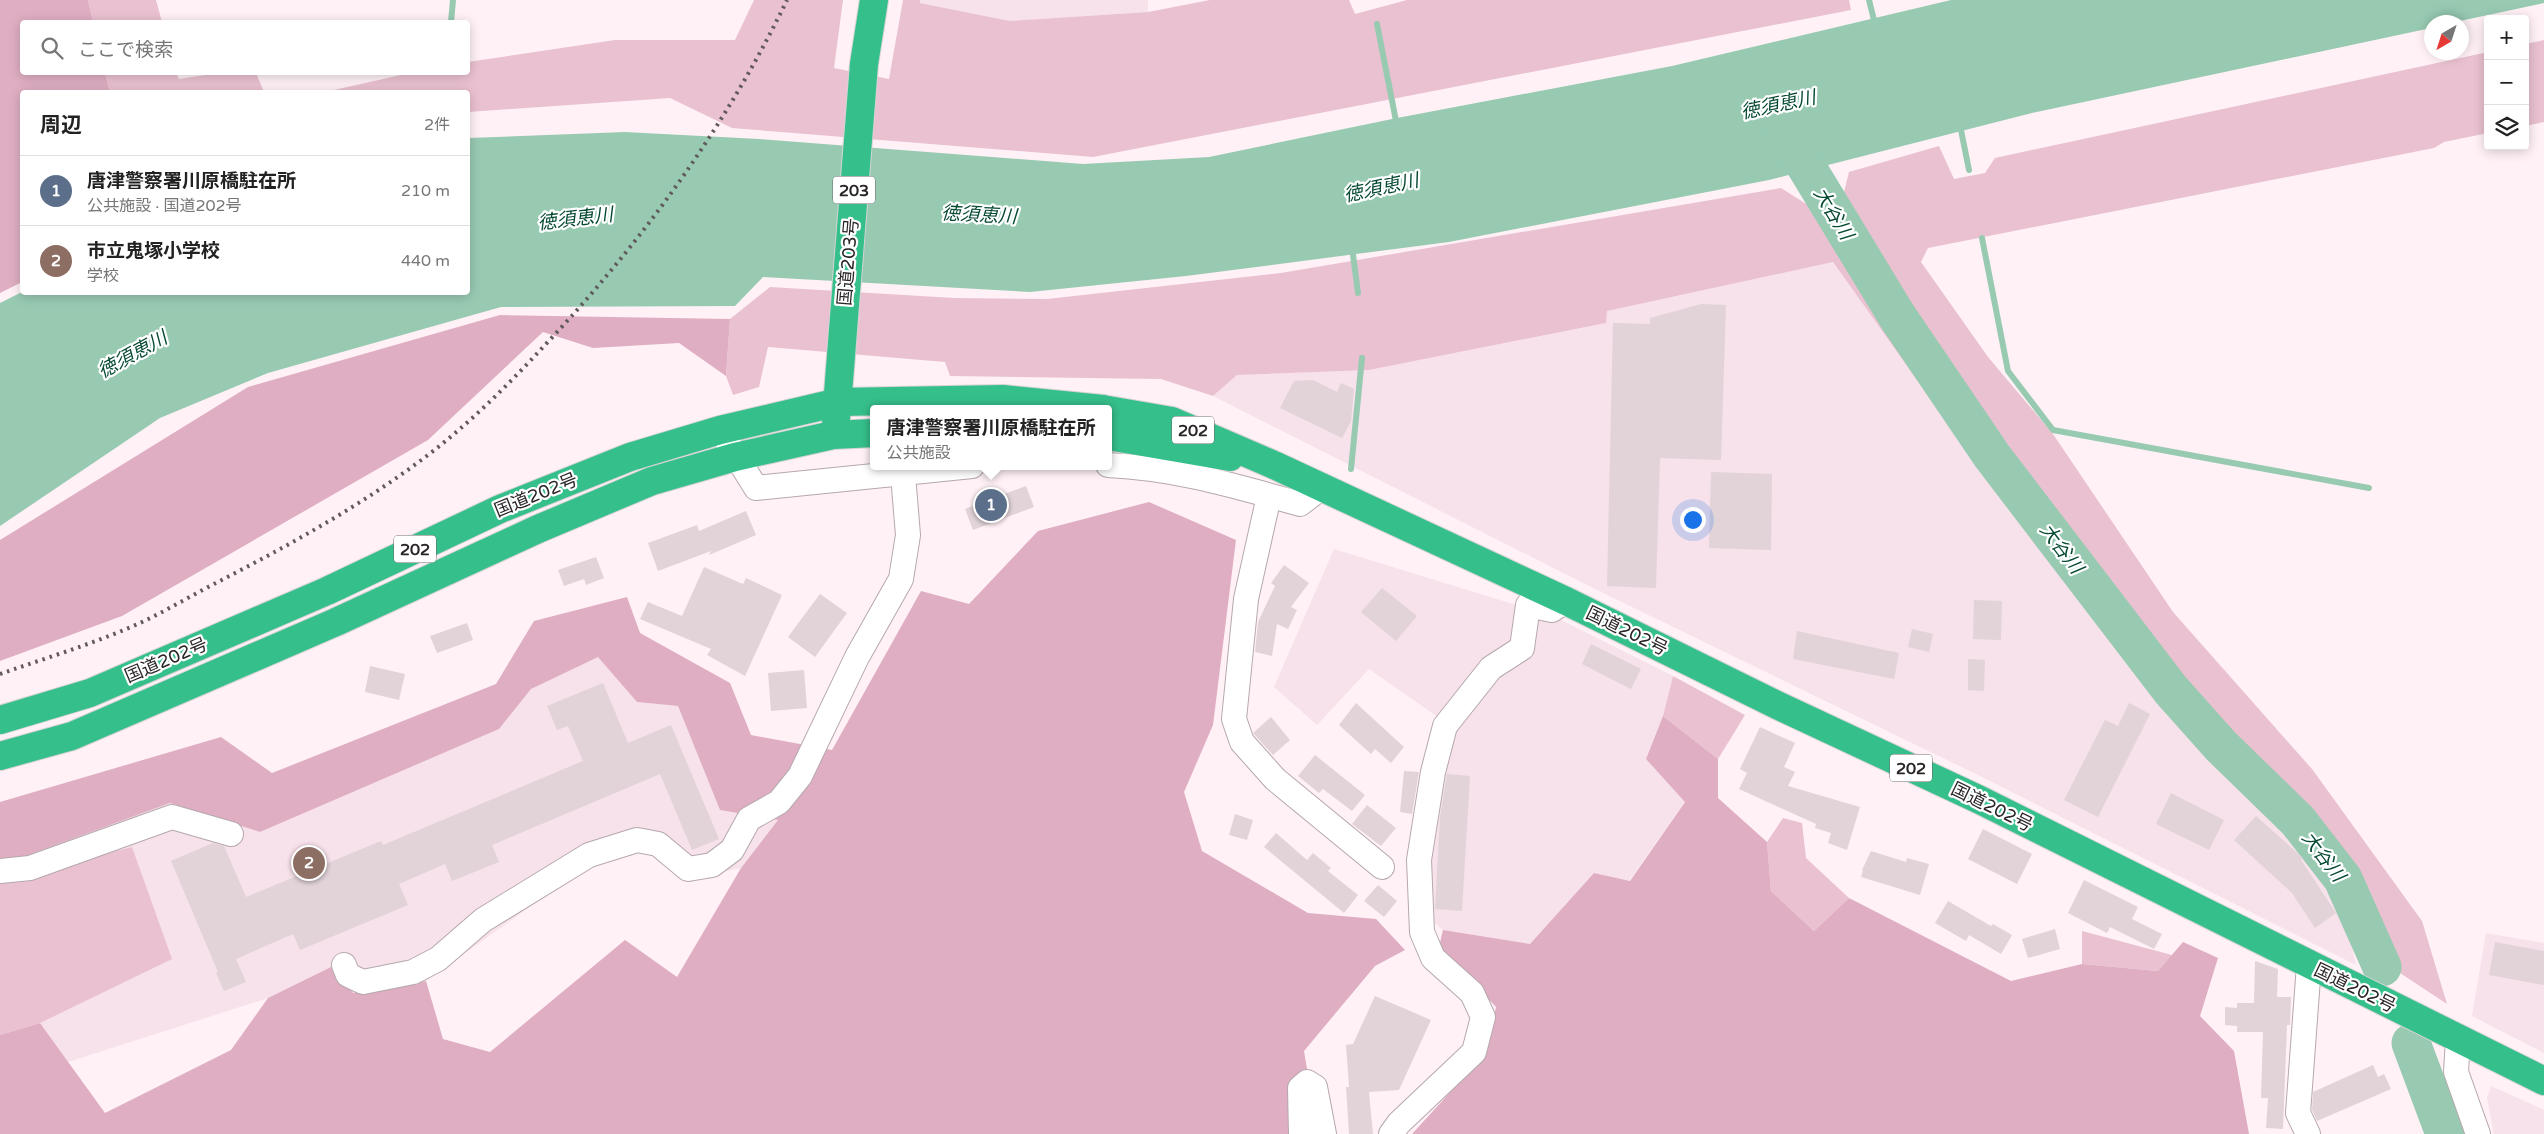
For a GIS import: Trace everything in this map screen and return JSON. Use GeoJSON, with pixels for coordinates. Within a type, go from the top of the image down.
{"type":"FeatureCollection","features":[{"type":"Feature","properties":{"kind":"highway","name":"国道203号"},"geometry":{"type":"LineString","coordinates":[[833,436],[839,402],[864,64],[874,0]]}},
{"type":"Feature","properties":{"kind":"highway","name":"国道202号"},"geometry":{"type":"LineString","coordinates":[[0,720],[90,693],[327,591],[518,502],[630,457],[720,430],[839,402],[1003,399],[1063,405]]}},
{"type":"Feature","properties":{"kind":"highway","name":"国道202号"},"geometry":{"type":"LineString","coordinates":[[1112,411],[1172,420],[1322,487],[1566,601],[1770,701],[1980,800],[2544,1081]]}},
{"type":"Feature","properties":{"kind":"highway","name":"国道202号"},"geometry":{"type":"LineString","coordinates":[[0,756],[72,736],[336,622],[538,529],[652,481],[735,457],[833,436],[870,432]]}},
{"type":"Feature","properties":{"kind":"highway","name":"国道202号"},"geometry":{"type":"LineString","coordinates":[[1112,437],[1274,465]]}},
{"type":"Feature","properties":{"kind":"street"},"geometry":{"type":"LineString","coordinates":[[720,430],[756,488],[942,470]]}},
{"type":"Feature","properties":{"kind":"street"},"geometry":{"type":"LineString","coordinates":[[1112,465],[1134,466],[1207,478],[1300,504],[1322,487]]}},
{"type":"Feature","properties":{"kind":"street"},"geometry":{"type":"LineString","coordinates":[[344,965],[348,975],[362,982],[412,972],[438,958],[483,920],[589,855],[636,840],[658,844],[688,869],[712,865],[732,850],[749,819],[779,802],[800,776],[857,657],[901,579],[908,535],[904,475]]}},
{"type":"Feature","properties":{"kind":"street"},"geometry":{"type":"LineString","coordinates":[[1270,496],[1246,599],[1234,718],[1242,742],[1275,779],[1382,868]]}},
{"type":"Feature","properties":{"kind":"street"},"geometry":{"type":"LineString","coordinates":[[1391,1134],[1399,1123],[1474,1052],[1483,1017],[1472,993],[1433,958],[1422,932],[1419,860],[1432,772],[1445,726],[1491,668],[1522,648],[1528,605],[1552,610],[1566,601]]}},
{"type":"Feature","properties":{"kind":"street"},"geometry":{"type":"LineString","coordinates":[[0,871],[30,868],[172,817],[231,834]]}},
{"type":"Feature","properties":{"kind":"street"},"geometry":{"type":"LineString","coordinates":[[2308,1134],[2298,1113],[2309,965]]}},
{"type":"Feature","properties":{"kind":"street"},"geometry":{"type":"LineString","coordinates":[[2458,1039],[2456,1072],[2478,1134]]}},
{"type":"Feature","properties":{"kind":"street"},"geometry":{"type":"LineString","coordinates":[[1301,1134],[1300,1088],[1307,1082],[1315,1087],[1324,1134]]}},
{"type":"Feature","properties":{"kind":"shaded area"},"geometry":{"type":"Polygon","coordinates":[[[0,0],[88,0],[93,20],[20,20],[20,75],[106,75],[109,90],[20,90],[20,283],[0,293],[0,0]]]}},
{"type":"Feature","properties":{"kind":"shaded area"},"geometry":{"type":"Polygon","coordinates":[[[88,0],[156,0],[161,20],[93,20],[88,0]]]}},
{"type":"Feature","properties":{"kind":"shaded area"},"geometry":{"type":"Polygon","coordinates":[[[754,0],[843,0],[834,68],[889,79],[903,0],[920,0],[920,3],[1010,21],[1148,12],[1210,0],[1349,0],[1355,14],[1407,0],[1849,0],[1851,10],[1093,157],[732,128],[670,98],[470,112],[470,90],[334,90],[401,75],[470,75],[470,62],[615,40],[735,40],[754,0]]]}},
{"type":"Feature","properties":{"kind":"shaded area"},"geometry":{"type":"Polygon","coordinates":[[[920,0],[1148,0],[1148,12],[1010,21],[920,3],[920,0]]]}},
{"type":"Feature","properties":{"kind":"shaded area"},"geometry":{"type":"Polygon","coordinates":[[[2544,40],[2544,122],[2529,125],[2529,60],[2529,43],[2544,40]]]}},
{"type":"Feature","properties":{"kind":"shaded area"},"geometry":{"type":"Polygon","coordinates":[[[2484,53],[2484,134],[2444,142],[2434,148],[1928,248],[1921,262],[1988,357],[2053,434],[2173,612],[2312,769],[2422,921],[2447,1004],[2400,973],[2355,870],[2182,686],[2000,448],[1841,204],[1849,172],[1939,146],[1954,179],[1985,173],[1995,158],[2451,60],[2469,60],[2469,56],[2484,53]]]}},
{"type":"Feature","properties":{"kind":"shaded area"},"geometry":{"type":"Polygon","coordinates":[[[106,75],[177,75],[179,79],[205,75],[257,75],[263,90],[109,90],[106,75]]]}},
{"type":"Feature","properties":{"kind":"shaded area"},"geometry":{"type":"Polygon","coordinates":[[[1781,188],[1811,207],[1977,464],[1833,262],[1607,311],[1606,323],[1369,370],[1237,375],[1213,396],[1161,379],[950,376],[945,362],[768,347],[759,387],[733,395],[726,376],[730,319],[770,287],[954,298],[1047,299],[1281,273],[1781,188]]]}},
{"type":"Feature","properties":{"kind":"shaded area"},"geometry":{"type":"Polygon","coordinates":[[[1833,262],[1977,464],[2167,711],[2316,866],[2343,909],[2356,965],[1980,776],[1597,590],[1213,396],[1237,375],[1369,370],[1606,323],[1606,311],[1833,262]]]}},
{"type":"Feature","properties":{"kind":"shaded area"},"geometry":{"type":"Polygon","coordinates":[[[500,315],[730,319],[726,376],[679,343],[593,348],[543,332],[428,440],[122,616],[0,661],[0,540],[248,387],[500,315]]]}},
{"type":"Feature","properties":{"kind":"shaded area"},"geometry":{"type":"Polygon","coordinates":[[[1149,502],[1236,540],[1213,725],[1184,792],[1202,851],[1308,913],[1376,919],[1405,950],[1375,966],[1304,1051],[1318,1134],[0,1134],[0,1035],[40,1023],[105,1113],[231,1050],[268,998],[331,967],[353,993],[426,981],[443,1039],[490,1052],[625,940],[677,977],[741,868],[778,820],[720,810],[678,706],[637,702],[598,657],[531,689],[499,729],[260,832],[170,803],[23,857],[0,874],[0,802],[221,737],[272,773],[496,684],[534,621],[627,597],[640,633],[730,683],[751,735],[832,750],[921,591],[969,604],[1038,531],[1149,502]]]}},
{"type":"Feature","properties":{"kind":"shaded area"},"geometry":{"type":"Polygon","coordinates":[[[1334,549],[1555,617],[1673,676],[1663,716],[1646,759],[1685,801],[1629,881],[1594,873],[1530,944],[1443,930],[1425,915],[1438,774],[1452,727],[1369,669],[1317,725],[1274,687],[1334,549]]]}},
{"type":"Feature","properties":{"kind":"shaded area"},"geometry":{"type":"Polygon","coordinates":[[[598,656],[637,702],[678,706],[720,810],[778,820],[741,868],[688,879],[638,846],[573,876],[426,981],[353,993],[331,967],[268,998],[68,1062],[40,1023],[23,857],[170,803],[260,832],[499,729],[531,689],[598,656]]]}},
{"type":"Feature","properties":{"kind":"shaded area"},"geometry":{"type":"Polygon","coordinates":[[[1673,676],[1745,715],[1718,759],[1663,716],[1673,676]]]}},
{"type":"Feature","properties":{"kind":"shaded area"},"geometry":{"type":"Polygon","coordinates":[[[1663,716],[1718,759],[1718,798],[1767,842],[1771,891],[1814,931],[1849,898],[2011,981],[2082,964],[2158,971],[2183,942],[2218,958],[2200,1016],[2234,1051],[2249,1134],[1412,1134],[1487,1052],[1496,1007],[1439,947],[1443,930],[1530,944],[1594,873],[1630,881],[1685,802],[1646,759],[1663,716]]]}},
{"type":"Feature","properties":{"kind":"shaded area"},"geometry":{"type":"Polygon","coordinates":[[[1783,818],[1802,823],[1806,858],[1849,898],[1814,931],[1771,891],[1767,842],[1783,818]]]}},
{"type":"Feature","properties":{"kind":"shaded area"},"geometry":{"type":"Polygon","coordinates":[[[132,847],[172,959],[40,1023],[0,1035],[0,880],[132,847]]]}},
{"type":"Feature","properties":{"kind":"shaded area"},"geometry":{"type":"Polygon","coordinates":[[[2082,931],[2172,955],[2158,971],[2082,964],[2082,931]]]}},
{"type":"Feature","properties":{"kind":"shaded area"},"geometry":{"type":"Polygon","coordinates":[[[2486,933],[2544,943],[2544,1053],[2472,1016],[2486,933]]]}},
{"type":"Feature","properties":{"kind":"shaded area"},"geometry":{"type":"Polygon","coordinates":[[[2491,1086],[2544,1110],[2544,1134],[2494,1134],[2487,1098],[2491,1086]]]}},
{"type":"Feature","properties":{"kind":"water","name":"徳須恵川"},"geometry":{"type":"Polygon","coordinates":[[[1951,0],[2544,0],[2544,3],[2469,19],[2469,15],[2424,15],[2424,29],[2032,113],[1769,180],[1449,242],[1186,276],[1030,292],[763,277],[735,306],[501,307],[268,373],[160,418],[0,526],[0,303],[20,293],[20,295],[470,295],[470,138],[625,132],[759,139],[1083,164],[1209,157],[1397,118],[1672,66],[1951,0]]]}},
{"type":"Feature","properties":{"kind":"building"},"geometry":{"type":"Polygon","coordinates":[[[1701,304],[1726,305],[1721,460],[1660,458],[1656,588],[1607,586],[1613,323],[1650,324],[1650,318],[1701,304]]]}},
{"type":"Feature","properties":{"kind":"building"},"geometry":{"type":"Polygon","coordinates":[[[1313,380],[1337,392],[1341,383],[1354,389],[1351,421],[1342,438],[1280,408],[1294,381],[1313,380]]]}},
{"type":"Feature","properties":{"kind":"building"},"geometry":{"type":"Polygon","coordinates":[[[1711,472],[1772,474],[1771,550],[1709,548],[1711,472]]]}},
{"type":"Feature","properties":{"kind":"building"},"geometry":{"type":"Polygon","coordinates":[[[1026,486],[1034,507],[973,530],[965,509],[988,500],[987,497],[1003,491],[1004,494],[1026,486]]]}},
{"type":"Feature","properties":{"kind":"building"},"geometry":{"type":"Polygon","coordinates":[[[746,511],[756,535],[709,555],[711,551],[658,571],[648,543],[697,525],[699,531],[746,511]]]}},
{"type":"Feature","properties":{"kind":"building"},"geometry":{"type":"Polygon","coordinates":[[[596,557],[604,578],[586,585],[584,579],[564,586],[558,570],[596,557]]]}},
{"type":"Feature","properties":{"kind":"building"},"geometry":{"type":"Polygon","coordinates":[[[1284,565],[1309,583],[1291,607],[1297,610],[1288,629],[1277,624],[1272,656],[1255,652],[1258,622],[1275,586],[1271,583],[1284,565]]]}},
{"type":"Feature","properties":{"kind":"building"},"geometry":{"type":"Polygon","coordinates":[[[704,567],[743,584],[746,578],[782,595],[745,676],[707,655],[711,649],[640,619],[648,602],[682,616],[704,567]]]}},
{"type":"Feature","properties":{"kind":"building"},"geometry":{"type":"Polygon","coordinates":[[[1382,588],[1417,616],[1396,641],[1361,612],[1382,588]]]}},
{"type":"Feature","properties":{"kind":"building"},"geometry":{"type":"Polygon","coordinates":[[[820,594],[847,613],[815,657],[788,637],[820,594]]]}},
{"type":"Feature","properties":{"kind":"building"},"geometry":{"type":"Polygon","coordinates":[[[1974,600],[2002,601],[2001,640],[1973,639],[1974,600]]]}},
{"type":"Feature","properties":{"kind":"building"},"geometry":{"type":"Polygon","coordinates":[[[467,623],[473,640],[437,653],[430,636],[467,623]]]}},
{"type":"Feature","properties":{"kind":"building"},"geometry":{"type":"Polygon","coordinates":[[[1912,629],[1933,634],[1929,652],[1908,647],[1912,629]]]}},
{"type":"Feature","properties":{"kind":"building"},"geometry":{"type":"Polygon","coordinates":[[[1797,631],[1899,653],[1894,679],[1793,659],[1797,631]]]}},
{"type":"Feature","properties":{"kind":"building"},"geometry":{"type":"Polygon","coordinates":[[[1591,644],[1641,669],[1631,689],[1582,664],[1591,644]]]}},
{"type":"Feature","properties":{"kind":"building"},"geometry":{"type":"Polygon","coordinates":[[[1968,659],[1985,660],[1984,691],[1968,690],[1968,659]]]}},
{"type":"Feature","properties":{"kind":"building"},"geometry":{"type":"Polygon","coordinates":[[[370,666],[405,674],[399,700],[365,692],[370,666]]]}},
{"type":"Feature","properties":{"kind":"building"},"geometry":{"type":"Polygon","coordinates":[[[804,670],[807,708],[771,711],[768,673],[804,670]]]}},
{"type":"Feature","properties":{"kind":"building"},"geometry":{"type":"Polygon","coordinates":[[[603,683],[628,743],[671,725],[719,839],[692,850],[660,774],[492,845],[499,862],[452,881],[445,864],[399,884],[408,905],[300,950],[293,934],[236,959],[246,982],[224,991],[216,973],[218,972],[171,861],[213,843],[224,846],[246,897],[381,841],[383,845],[583,761],[568,726],[557,730],[547,706],[603,683]]]}},
{"type":"Feature","properties":{"kind":"building"},"geometry":{"type":"Polygon","coordinates":[[[1356,703],[1404,747],[1391,763],[1375,749],[1371,754],[1339,725],[1356,703]]]}},
{"type":"Feature","properties":{"kind":"building"},"geometry":{"type":"Polygon","coordinates":[[[2129,703],[2150,714],[2098,817],[2064,800],[2105,720],[2118,726],[2129,703]]]}},
{"type":"Feature","properties":{"kind":"building"},"geometry":{"type":"Polygon","coordinates":[[[1271,717],[1290,740],[1273,755],[1253,733],[1271,717]]]}},
{"type":"Feature","properties":{"kind":"building"},"geometry":{"type":"Polygon","coordinates":[[[1760,727],[1795,743],[1784,767],[1795,772],[1788,786],[1860,807],[1847,850],[1828,843],[1831,833],[1815,828],[1816,824],[1739,789],[1747,773],[1740,769],[1760,727]]]}},
{"type":"Feature","properties":{"kind":"building"},"geometry":{"type":"Polygon","coordinates":[[[1315,755],[1365,795],[1352,811],[1323,789],[1319,793],[1298,776],[1315,755]]]}},
{"type":"Feature","properties":{"kind":"building"},"geometry":{"type":"Polygon","coordinates":[[[1404,771],[1419,772],[1412,814],[1400,812],[1404,771]]]}},
{"type":"Feature","properties":{"kind":"building"},"geometry":{"type":"Polygon","coordinates":[[[1447,774],[1470,776],[1462,911],[1435,909],[1440,817],[1447,774]]]}},
{"type":"Feature","properties":{"kind":"building"},"geometry":{"type":"Polygon","coordinates":[[[2171,793],[2224,820],[2209,850],[2156,824],[2171,793]]]}},
{"type":"Feature","properties":{"kind":"building"},"geometry":{"type":"Polygon","coordinates":[[[1367,805],[1396,828],[1381,846],[1352,824],[1367,805]]]}},
{"type":"Feature","properties":{"kind":"building"},"geometry":{"type":"Polygon","coordinates":[[[1235,814],[1253,820],[1247,840],[1229,835],[1235,814]]]}},
{"type":"Feature","properties":{"kind":"building"},"geometry":{"type":"Polygon","coordinates":[[[2256,816],[2303,858],[2301,860],[2336,913],[2315,928],[2292,893],[2234,840],[2256,816]]]}},
{"type":"Feature","properties":{"kind":"building"},"geometry":{"type":"Polygon","coordinates":[[[1983,829],[2032,854],[2017,884],[1968,859],[1983,829]]]}},
{"type":"Feature","properties":{"kind":"building"},"geometry":{"type":"Polygon","coordinates":[[[1276,833],[1307,860],[1313,853],[1331,868],[1328,871],[1358,895],[1344,913],[1264,847],[1276,833]]]}},
{"type":"Feature","properties":{"kind":"building"},"geometry":{"type":"Polygon","coordinates":[[[1871,851],[1906,862],[1907,858],[1929,864],[1920,895],[1861,877],[1862,870],[1871,851]]]}},
{"type":"Feature","properties":{"kind":"building"},"geometry":{"type":"Polygon","coordinates":[[[2084,880],[2138,907],[2132,919],[2162,934],[2154,949],[2110,927],[2107,933],[2068,913],[2084,880]]]}},
{"type":"Feature","properties":{"kind":"building"},"geometry":{"type":"Polygon","coordinates":[[[1378,885],[1397,901],[1384,917],[1364,901],[1378,885]]]}},
{"type":"Feature","properties":{"kind":"building"},"geometry":{"type":"Polygon","coordinates":[[[1948,901],[1991,926],[1993,924],[2012,935],[2001,954],[1969,935],[1966,941],[1935,923],[1948,901]]]}},
{"type":"Feature","properties":{"kind":"building"},"geometry":{"type":"Polygon","coordinates":[[[2055,929],[2060,949],[2028,958],[2022,939],[2055,929]]]}},
{"type":"Feature","properties":{"kind":"building"},"geometry":{"type":"Polygon","coordinates":[[[2495,942],[2544,951],[2544,985],[2489,975],[2495,942]]]}},
{"type":"Feature","properties":{"kind":"building"},"geometry":{"type":"Polygon","coordinates":[[[2255,961],[2278,969],[2277,997],[2291,997],[2290,1025],[2287,1025],[2283,1129],[2266,1128],[2268,1098],[2261,1098],[2263,1032],[2237,1032],[2237,1026],[2225,1025],[2225,1007],[2237,1008],[2237,1003],[2254,1003],[2255,961]]]}},
{"type":"Feature","properties":{"kind":"building"},"geometry":{"type":"Polygon","coordinates":[[[1375,996],[1431,1020],[1399,1090],[1369,1092],[1373,1134],[1349,1134],[1346,1087],[1349,1087],[1346,1045],[1353,1044],[1375,996]]]}},
{"type":"Feature","properties":{"kind":"building"},"geometry":{"type":"Polygon","coordinates":[[[2373,1065],[2378,1077],[2384,1074],[2391,1089],[2317,1121],[2312,1110],[2313,1092],[2373,1065]]]}},
{"type":"Feature","properties":{"kind":"waterway"},"geometry":{"type":"LineString","coordinates":[[451,20],[453,0]]}},
{"type":"Feature","properties":{"kind":"waterway"},"geometry":{"type":"LineString","coordinates":[[1869,0],[1875,24]]}},
{"type":"Feature","properties":{"kind":"waterway"},"geometry":{"type":"LineString","coordinates":[[1377,24],[1397,126]]}},
{"type":"Feature","properties":{"kind":"waterway","name":"大谷川"},"geometry":{"type":"LineString","coordinates":[[1781,125],[1897,316],[1992,456],[2171,690],[2221,746],[2298,821],[2343,879],[2382,967]]}},
{"type":"Feature","properties":{"kind":"waterway"},"geometry":{"type":"LineString","coordinates":[[1960,125],[1969,170]]}},
{"type":"Feature","properties":{"kind":"waterway"},"geometry":{"type":"LineString","coordinates":[[1982,238],[2008,371],[2053,430],[2369,488]]}},
{"type":"Feature","properties":{"kind":"waterway"},"geometry":{"type":"LineString","coordinates":[[1352,247],[1358,293]]}},
{"type":"Feature","properties":{"kind":"waterway"},"geometry":{"type":"LineString","coordinates":[[1351,469],[1362,358]]}},
{"type":"Feature","properties":{"kind":"waterway","name":"大谷川"},"geometry":{"type":"LineString","coordinates":[[2411,1043],[2445,1134]]}},
{"type":"Feature","properties":{"kind":"railway"},"geometry":{"type":"LineString","coordinates":[[0,674],[99,640],[162,612],[295,541],[350,509],[403,474],[459,430],[503,389],[581,306],[648,224],[709,138],[737,93],[787,0]]}},
{"type":"Feature","properties":{"kind":"place","name":"唐津警察署川原橋駐在所"},"geometry":{"type":"Point","coordinates":[991,505]}},
{"type":"Feature","properties":{"kind":"place","name":"市立鬼塚小学校"},"geometry":{"type":"Point","coordinates":[309,863]}}]}
